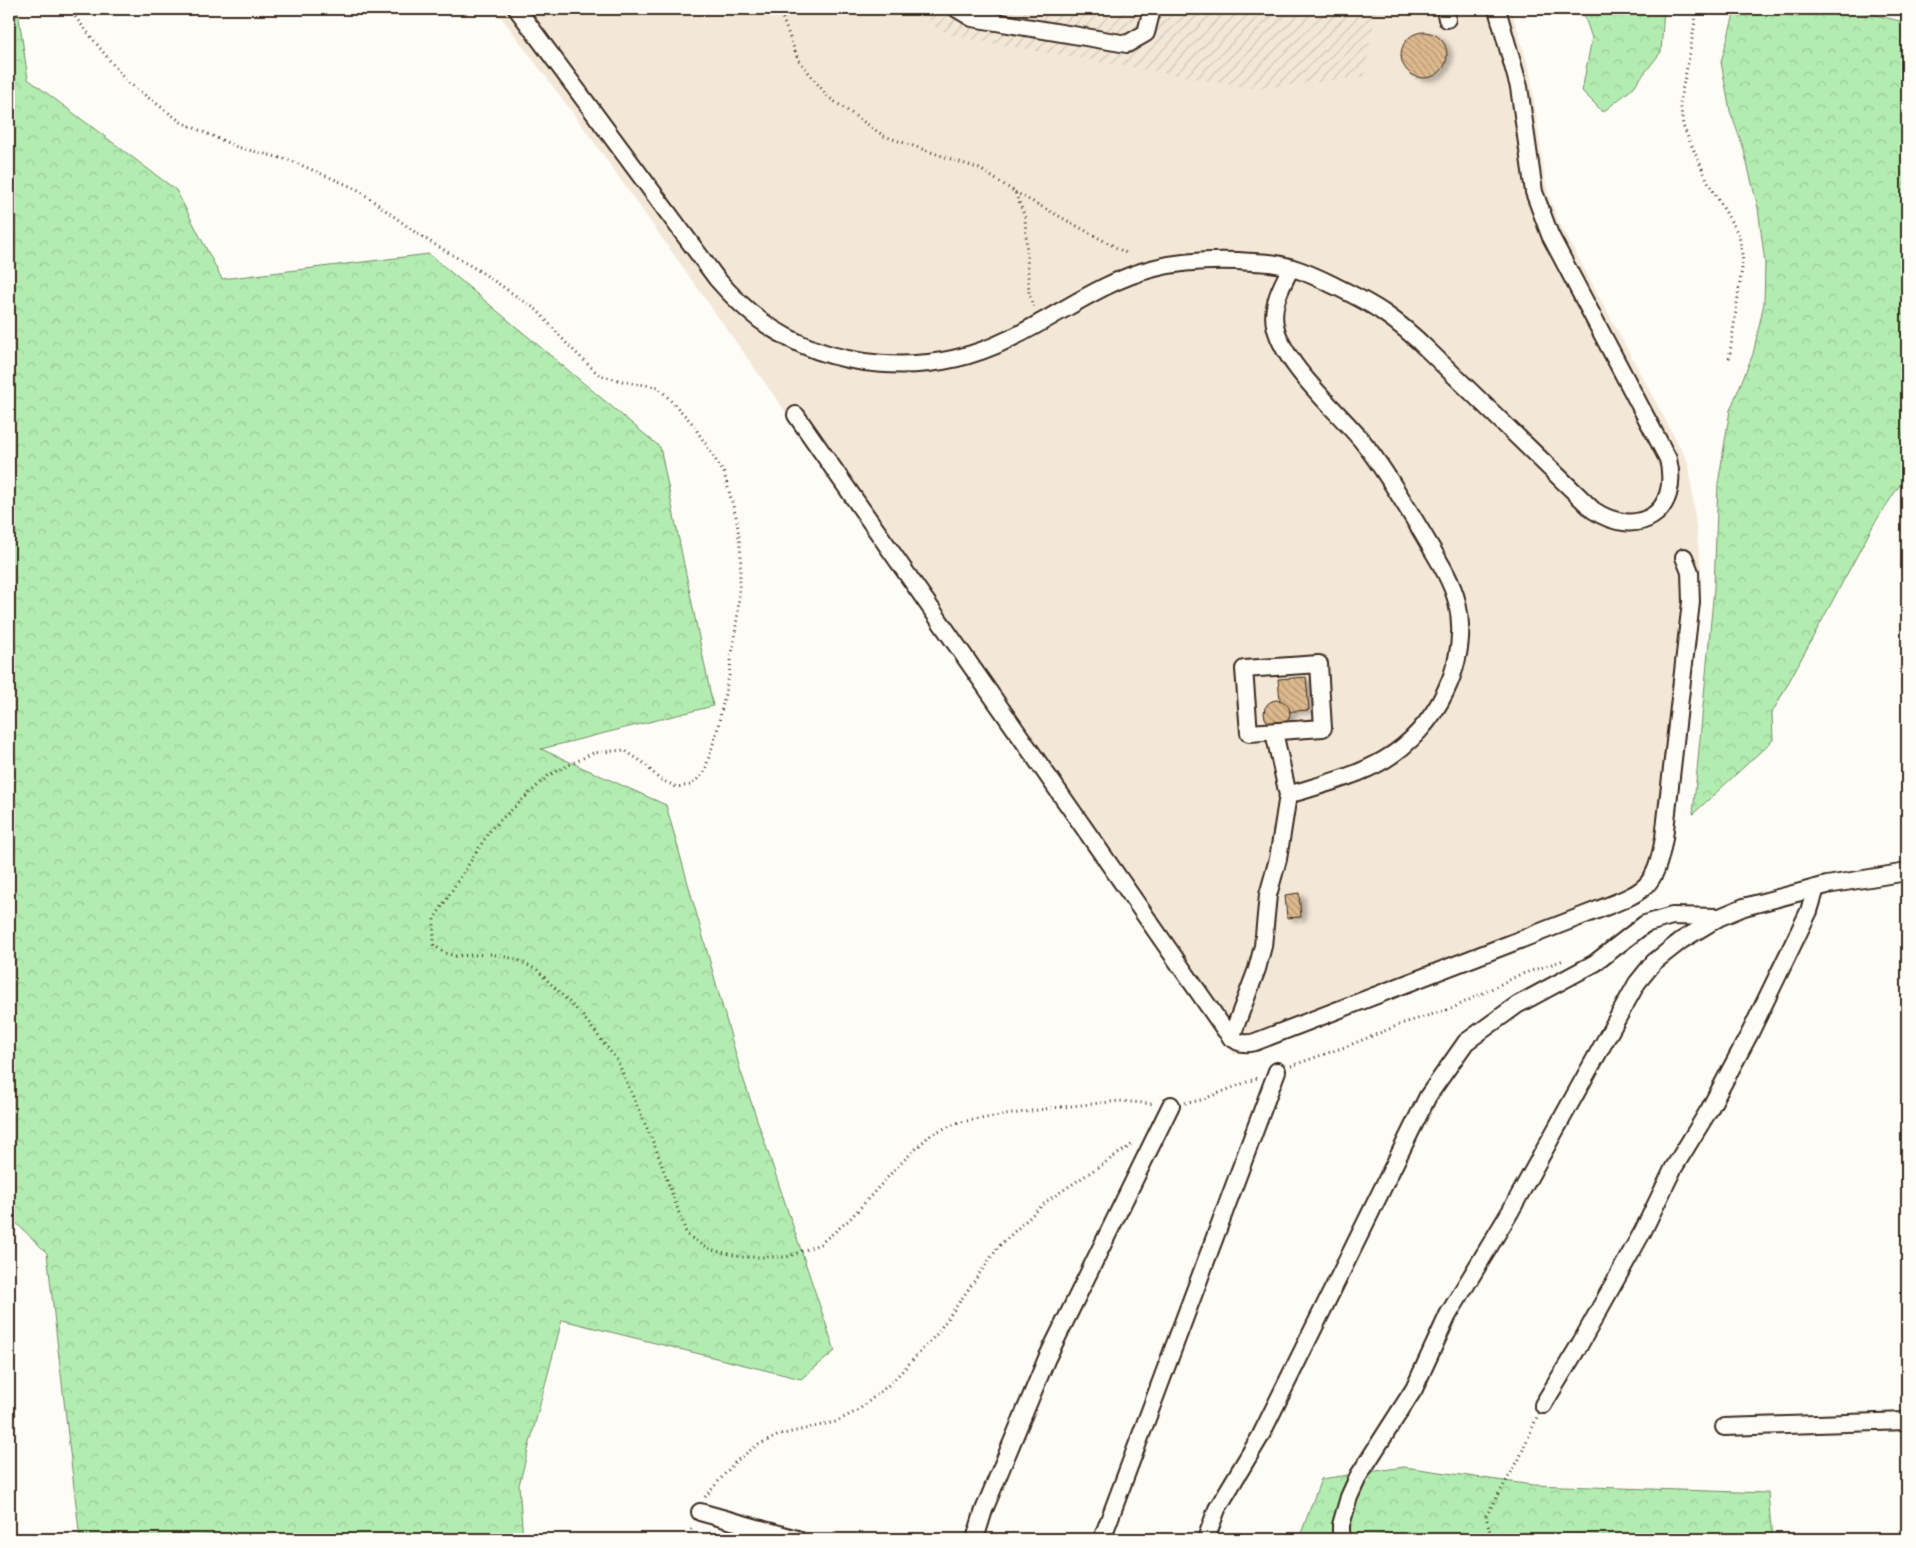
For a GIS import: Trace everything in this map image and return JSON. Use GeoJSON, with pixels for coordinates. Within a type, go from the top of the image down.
{"type":"FeatureCollection","features":[{"type":"Feature","properties":{"kind":"street"},"geometry":{"type":"LineString","coordinates":[[517,9],[717,280],[736,300],[760,320],[781,333],[819,350],[843,357],[892,365],[943,361],[967,356],[1006,341],[1104,287],[1155,268],[1209,260],[1270,263],[1313,275],[1358,297],[1383,312],[1405,328],[1467,386],[1578,497],[1603,517],[1624,522],[1642,521],[1658,512],[1670,494],[1672,482],[1668,459],[1550,236],[1541,213],[1530,171],[1514,66],[1497,9]]}},
{"type":"Feature","properties":{"kind":"street"},"geometry":{"type":"LineString","coordinates":[[957,9],[972,18],[1128,44],[1146,32],[1152,9]]}},
{"type":"Feature","properties":{"kind":"street"},"geometry":{"type":"LineString","coordinates":[[1288,795],[1373,766],[1407,743],[1430,719],[1446,691],[1459,644],[1460,629],[1458,607],[1452,588],[1433,551],[1396,490],[1364,443],[1303,375],[1284,347],[1275,325],[1274,312],[1283,284],[1292,268]]}},
{"type":"Feature","properties":{"kind":"street"},"geometry":{"type":"LineString","coordinates":[[796,415],[1231,1038],[1239,1043],[1255,1042],[1600,910],[1646,887],[1653,879],[1657,870],[1664,838],[1687,641],[1691,592],[1690,572],[1684,557]]}},
{"type":"Feature","properties":{"kind":"street"},"geometry":{"type":"LineString","coordinates":[[1319,664],[1323,728],[1274,732],[1249,733],[1244,669],[1319,664]]}},
{"type":"Feature","properties":{"kind":"street"},"geometry":{"type":"LineString","coordinates":[[1231,1038],[1257,969],[1262,946],[1268,895],[1278,859],[1288,795],[1274,732]]}},
{"type":"Feature","properties":{"kind":"street"},"geometry":{"type":"LineString","coordinates":[[1341,1539],[1341,1525],[1349,1497],[1359,1475],[1414,1389],[1448,1314],[1510,1212],[1637,983],[1654,962],[1682,940],[1720,917],[1744,907],[1816,888],[1907,872]]}},
{"type":"Feature","properties":{"kind":"street"},"geometry":{"type":"LineString","coordinates":[[1542,1405],[1580,1344],[1643,1231],[1673,1169],[1709,1110],[1750,1033],[1809,911],[1816,888]]}},
{"type":"Feature","properties":{"kind":"street"},"geometry":{"type":"LineString","coordinates":[[1206,1539],[1217,1510],[1260,1437],[1428,1096],[1466,1042],[1517,1006],[1595,963],[1645,924],[1672,916],[1720,917]]}},
{"type":"Feature","properties":{"kind":"street"},"geometry":{"type":"LineString","coordinates":[[1102,1539],[1277,1071]]}},
{"type":"Feature","properties":{"kind":"street"},"geometry":{"type":"LineString","coordinates":[[975,1539],[984,1510],[1047,1358],[1171,1105]]}},
{"type":"Feature","properties":{"kind":"street"},"geometry":{"type":"LineString","coordinates":[[1724,1427],[1907,1421]]}},
{"type":"Feature","properties":{"kind":"street"},"geometry":{"type":"LineString","coordinates":[[700,1512],[797,1539]]}},
{"type":"Feature","properties":{"kind":"path"},"geometry":{"type":"LineString","coordinates":[[69,9],[126,81],[182,122],[237,147],[288,160],[357,190],[419,235],[481,272],[537,310],[568,345],[599,375],[658,387],[692,423],[724,473],[737,520],[741,555],[738,612],[729,675],[717,731],[704,773],[691,785],[676,787],[659,779],[645,764],[624,750],[593,753],[549,775],[491,828],[434,919],[434,945],[444,953],[456,956],[491,954],[516,959],[537,970],[580,1014],[617,1060],[656,1150],[687,1235],[708,1249],[742,1257],[787,1257],[820,1244],[849,1220],[930,1134],[960,1122],[1051,1108],[1120,1101],[1171,1105]]}},
{"type":"Feature","properties":{"kind":"path"},"geometry":{"type":"LineString","coordinates":[[779,9],[798,59],[828,97],[884,136],[980,169],[1014,192],[1128,254]]}},
{"type":"Feature","properties":{"kind":"path"},"geometry":{"type":"LineString","coordinates":[[1697,9],[1680,100],[1683,126],[1708,182],[1738,235],[1743,261],[1729,360]]}},
{"type":"Feature","properties":{"kind":"path"},"geometry":{"type":"LineString","coordinates":[[1014,192],[1025,217],[1029,294],[1041,321]]}},
{"type":"Feature","properties":{"kind":"path"},"geometry":{"type":"LineString","coordinates":[[1495,1539],[1490,1532],[1486,1516],[1519,1459],[1542,1405]]}},
{"type":"Feature","properties":{"kind":"shaded area"},"geometry":{"type":"Polygon","coordinates":[[[495,9],[1511,9],[1530,71],[1544,174],[1549,197],[1558,220],[1689,464],[1701,570],[1667,858],[1634,902],[1234,1055],[780,404],[581,124],[495,9]]]}},
{"type":"Feature","properties":{"kind":"shaded area"},"geometry":{"type":"Polygon","coordinates":[[[923,9],[1376,9],[1364,77],[1256,89],[956,37],[936,28],[925,15],[923,9]]]}},
{"type":"Feature","properties":{"kind":"green space"},"geometry":{"type":"Polygon","coordinates":[[[9,9],[16,9],[18,11],[28,79],[176,190],[222,279],[429,254],[660,447],[713,706],[541,749],[666,805],[740,1069],[835,1351],[801,1379],[562,1320],[519,1485],[523,1539],[80,1539],[47,1253],[9,1216],[9,9]]]}},
{"type":"Feature","properties":{"kind":"green space"},"geometry":{"type":"Polygon","coordinates":[[[1582,9],[1664,9],[1661,52],[1632,89],[1603,112],[1582,91],[1592,38],[1582,9]]]}},
{"type":"Feature","properties":{"kind":"green space"},"geometry":{"type":"Polygon","coordinates":[[[1733,9],[1853,9],[1907,23],[1907,474],[1874,524],[1772,713],[1773,740],[1693,814],[1714,588],[1718,484],[1730,410],[1753,354],[1764,303],[1765,263],[1758,208],[1743,147],[1730,111],[1721,62],[1733,18],[1733,9]]]}},
{"type":"Feature","properties":{"kind":"green space"},"geometry":{"type":"Polygon","coordinates":[[[1404,1467],[1533,1485],[1768,1493],[1772,1539],[1299,1539],[1321,1479],[1404,1467]]]}},
{"type":"Feature","properties":{"kind":"building"},"geometry":{"type":"Polygon","coordinates":[[[1419,32],[1429,32],[1441,38],[1446,46],[1446,64],[1441,72],[1433,77],[1419,78],[1411,75],[1404,68],[1401,60],[1401,50],[1404,42],[1411,35],[1419,32]]]}},
{"type":"Feature","properties":{"kind":"building"},"geometry":{"type":"Polygon","coordinates":[[[1306,677],[1309,710],[1281,712],[1278,679],[1306,677]]]}},
{"type":"Feature","properties":{"kind":"building"},"geometry":{"type":"Polygon","coordinates":[[[1277,700],[1287,703],[1290,713],[1287,723],[1277,726],[1267,723],[1264,713],[1267,703],[1277,700]]]}},
{"type":"Feature","properties":{"kind":"building"},"geometry":{"type":"Polygon","coordinates":[[[1299,893],[1301,917],[1287,918],[1285,895],[1299,893]]]}}]}
